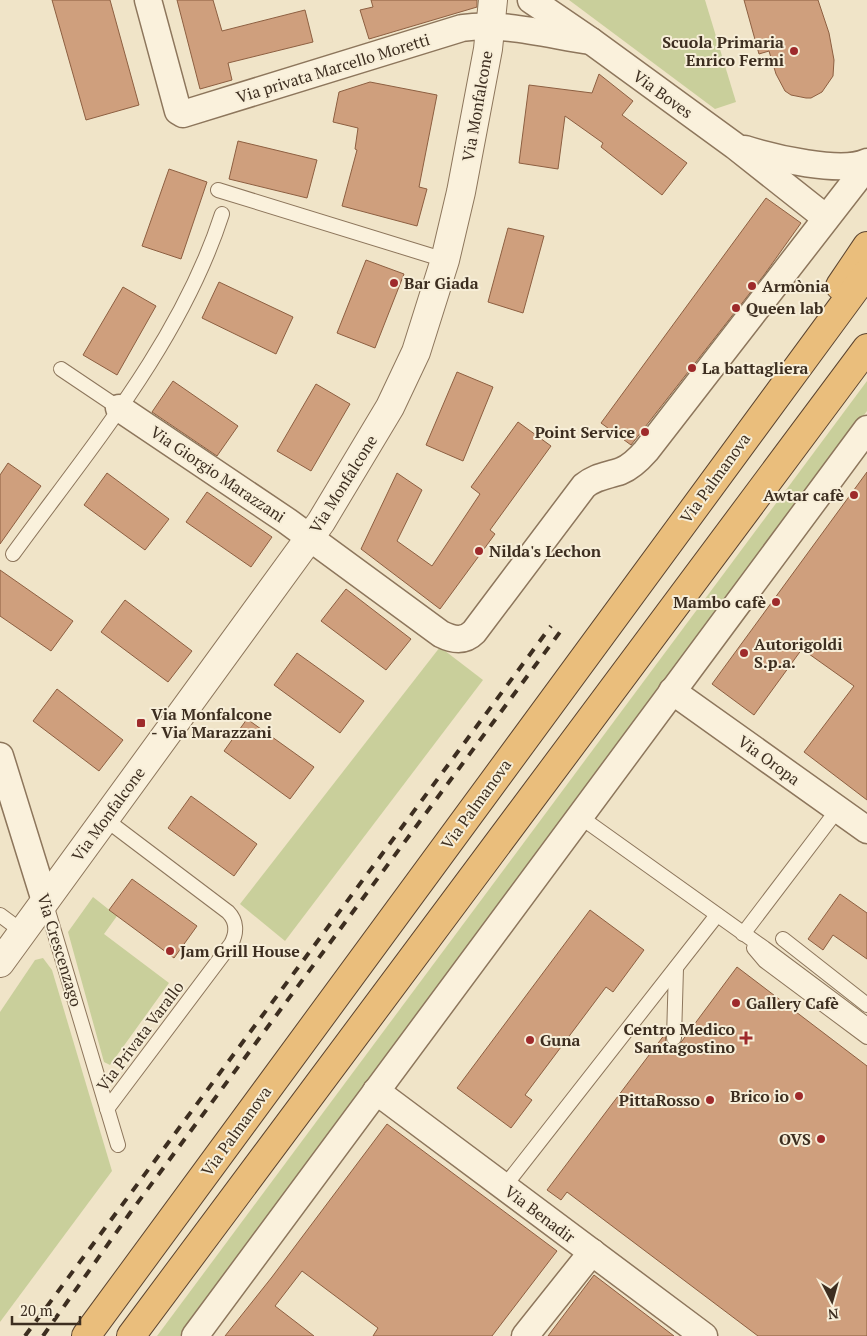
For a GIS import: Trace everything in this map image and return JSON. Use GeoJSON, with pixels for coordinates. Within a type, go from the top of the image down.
{"type":"FeatureCollection","features":[{"type":"Feature","properties":{"kind":"highway"},"geometry":{"type":"LineString","coordinates":[[792,372],[803,341],[867,246]]}},
{"type":"Feature","properties":{"kind":"highway","name":"Via Palmanova"},"geometry":{"type":"LineString","coordinates":[[86,1336],[792,372],[867,273]]}},
{"type":"Feature","properties":{"kind":"highway"},"geometry":{"type":"LineString","coordinates":[[131,1336],[867,348]]}},
{"type":"Feature","properties":{"kind":"street","name":"Via privata Marcello Moretti"},"geometry":{"type":"LineString","coordinates":[[148,0],[178,111],[183,114],[457,29],[490,27]]}},
{"type":"Feature","properties":{"kind":"street","name":"Via Monfalcone"},"geometry":{"type":"LineString","coordinates":[[0,963],[310,538],[373,437],[404,379],[425,326],[445,260],[461,192],[493,0]]}},
{"type":"Feature","properties":{"kind":"street","name":"Via Boves"},"geometry":{"type":"LineString","coordinates":[[531,0],[591,41],[735,146],[826,218]]}},
{"type":"Feature","properties":{"kind":"street","name":"Via Boves"},"geometry":{"type":"LineString","coordinates":[[490,27],[591,41]]}},
{"type":"Feature","properties":{"kind":"street","name":"Via Boves"},"geometry":{"type":"LineString","coordinates":[[735,146],[775,157],[807,162],[844,166],[855,166],[867,162]]}},
{"type":"Feature","properties":{"kind":"street"},"geometry":{"type":"LineString","coordinates":[[826,218],[867,166]]}},
{"type":"Feature","properties":{"kind":"street","name":"Via Giorgio Marazzani"},"geometry":{"type":"LineString","coordinates":[[119,408],[310,538],[441,634],[450,638],[464,638],[474,632],[584,486],[596,478],[621,471],[630,466],[646,451],[826,218]]}},
{"type":"Feature","properties":{"kind":"street"},"geometry":{"type":"LineString","coordinates":[[195,1336],[867,429]]}},
{"type":"Feature","properties":{"kind":"street","name":"Via Oropa"},"geometry":{"type":"LineString","coordinates":[[672,691],[867,830]]}},
{"type":"Feature","properties":{"kind":"street","name":"Via Crescenzago"},"geometry":{"type":"LineString","coordinates":[[0,756],[45,901]]}},
{"type":"Feature","properties":{"kind":"street","name":"Via Benadir"},"geometry":{"type":"LineString","coordinates":[[376,1091],[704,1336]]}},
{"type":"Feature","properties":{"kind":"street"},"geometry":{"type":"LineString","coordinates":[[526,1336],[592,1252]]}},
{"type":"Feature","properties":{"kind":"lane"},"geometry":{"type":"LineString","coordinates":[[218,190],[445,260]]}},
{"type":"Feature","properties":{"kind":"lane"},"geometry":{"type":"LineString","coordinates":[[13,554],[119,408],[162,343],[214,240],[222,214]]}},
{"type":"Feature","properties":{"kind":"lane","name":"Via Giorgio Marazzani"},"geometry":{"type":"LineString","coordinates":[[61,369],[119,408]]}},
{"type":"Feature","properties":{"kind":"lane"},"geometry":{"type":"LineString","coordinates":[[743,934],[838,809]]}},
{"type":"Feature","properties":{"kind":"lane"},"geometry":{"type":"LineString","coordinates":[[579,816],[867,1024]]}},
{"type":"Feature","properties":{"kind":"lane","name":"Via Privata Varallo"},"geometry":{"type":"LineString","coordinates":[[105,819],[228,912],[236,926],[231,944],[107,1109]]}},
{"type":"Feature","properties":{"kind":"lane","name":"Via Crescenzago"},"geometry":{"type":"LineString","coordinates":[[45,901],[118,1145]]}},
{"type":"Feature","properties":{"kind":"lane"},"geometry":{"type":"LineString","coordinates":[[0,915],[23,932]]}},
{"type":"Feature","properties":{"kind":"lane"},"geometry":{"type":"LineString","coordinates":[[504,1187],[717,915]]}},
{"type":"Feature","properties":{"kind":"lane"},"geometry":{"type":"LineString","coordinates":[[743,934],[765,961],[867,1037]]}},
{"type":"Feature","properties":{"kind":"lane"},"geometry":{"type":"LineString","coordinates":[[783,940],[867,1005]]}},
{"type":"Feature","properties":{"kind":"lane"},"geometry":{"type":"LineString","coordinates":[[674,1038],[676,968]]}},
{"type":"Feature","properties":{"kind":"green space"},"geometry":{"type":"Polygon","coordinates":[[[569,0],[705,0],[736,102],[715,109],[569,0]]]}},
{"type":"Feature","properties":{"kind":"green space"},"geometry":{"type":"Polygon","coordinates":[[[867,381],[867,411],[180,1336],[157,1336],[867,381]]]}},
{"type":"Feature","properties":{"kind":"green space"},"geometry":{"type":"Polygon","coordinates":[[[440,647],[483,680],[285,941],[240,904],[440,647]]]}},
{"type":"Feature","properties":{"kind":"green space"},"geometry":{"type":"Polygon","coordinates":[[[93,897],[117,916],[104,934],[169,983],[110,1065],[104,1062],[68,932],[93,897]]]}},
{"type":"Feature","properties":{"kind":"green space"},"geometry":{"type":"Polygon","coordinates":[[[43,958],[52,970],[112,1171],[0,1322],[0,1012],[35,960],[43,958]]]}},
{"type":"Feature","properties":{"kind":"building"},"geometry":{"type":"Polygon","coordinates":[[[52,0],[110,0],[139,105],[86,120],[52,0]]]}},
{"type":"Feature","properties":{"kind":"building"},"geometry":{"type":"Polygon","coordinates":[[[177,0],[213,0],[222,31],[305,10],[313,42],[228,63],[232,80],[200,89],[177,0]]]}},
{"type":"Feature","properties":{"kind":"building"},"geometry":{"type":"Polygon","coordinates":[[[371,0],[477,0],[477,7],[369,39],[360,10],[373,7],[371,0]]]}},
{"type":"Feature","properties":{"kind":"building"},"geometry":{"type":"Polygon","coordinates":[[[744,0],[818,0],[829,33],[834,60],[833,76],[822,92],[811,98],[806,98],[791,95],[785,91],[776,74],[769,51],[759,54],[744,0]]]}},
{"type":"Feature","properties":{"kind":"building"},"geometry":{"type":"Polygon","coordinates":[[[599,74],[633,101],[622,115],[687,163],[662,195],[601,147],[603,143],[565,116],[558,169],[519,163],[529,85],[592,93],[599,74]]]}},
{"type":"Feature","properties":{"kind":"building"},"geometry":{"type":"Polygon","coordinates":[[[370,82],[437,95],[419,187],[427,189],[417,226],[342,206],[357,150],[355,149],[358,128],[333,122],[339,92],[370,82]]]}},
{"type":"Feature","properties":{"kind":"building"},"geometry":{"type":"Polygon","coordinates":[[[238,141],[317,160],[307,198],[229,179],[238,141]]]}},
{"type":"Feature","properties":{"kind":"building"},"geometry":{"type":"Polygon","coordinates":[[[169,169],[207,182],[181,259],[142,246],[169,169]]]}},
{"type":"Feature","properties":{"kind":"building"},"geometry":{"type":"Polygon","coordinates":[[[766,198],[801,223],[764,275],[631,445],[601,423],[766,198]]]}},
{"type":"Feature","properties":{"kind":"building"},"geometry":{"type":"Polygon","coordinates":[[[508,228],[544,236],[523,313],[488,302],[508,228]]]}},
{"type":"Feature","properties":{"kind":"building"},"geometry":{"type":"Polygon","coordinates":[[[366,260],[404,274],[375,348],[337,333],[366,260]]]}},
{"type":"Feature","properties":{"kind":"building"},"geometry":{"type":"Polygon","coordinates":[[[219,282],[293,317],[276,354],[202,318],[219,282]]]}},
{"type":"Feature","properties":{"kind":"building"},"geometry":{"type":"Polygon","coordinates":[[[123,287],[156,306],[117,375],[83,355],[123,287]]]}},
{"type":"Feature","properties":{"kind":"building"},"geometry":{"type":"Polygon","coordinates":[[[457,372],[493,387],[463,461],[426,445],[457,372]]]}},
{"type":"Feature","properties":{"kind":"building"},"geometry":{"type":"Polygon","coordinates":[[[173,381],[238,426],[217,456],[152,412],[173,381]]]}},
{"type":"Feature","properties":{"kind":"building"},"geometry":{"type":"Polygon","coordinates":[[[316,384],[350,404],[311,471],[277,451],[316,384]]]}},
{"type":"Feature","properties":{"kind":"building"},"geometry":{"type":"Polygon","coordinates":[[[518,422],[551,446],[490,530],[495,534],[440,609],[361,549],[397,473],[422,490],[397,541],[432,566],[480,494],[471,487],[518,422]]]}},
{"type":"Feature","properties":{"kind":"building"},"geometry":{"type":"Polygon","coordinates":[[[8,463],[41,486],[0,544],[0,475],[8,463]]]}},
{"type":"Feature","properties":{"kind":"building"},"geometry":{"type":"Polygon","coordinates":[[[867,472],[867,800],[804,752],[854,686],[802,649],[754,715],[712,684],[867,472]]]}},
{"type":"Feature","properties":{"kind":"building"},"geometry":{"type":"Polygon","coordinates":[[[107,473],[169,519],[145,550],[84,505],[107,473]]]}},
{"type":"Feature","properties":{"kind":"building"},"geometry":{"type":"Polygon","coordinates":[[[207,492],[272,537],[251,567],[186,522],[207,492]]]}},
{"type":"Feature","properties":{"kind":"building"},"geometry":{"type":"Polygon","coordinates":[[[0,570],[73,621],[51,651],[0,616],[0,570]]]}},
{"type":"Feature","properties":{"kind":"building"},"geometry":{"type":"Polygon","coordinates":[[[346,589],[411,639],[386,670],[321,621],[346,589]]]}},
{"type":"Feature","properties":{"kind":"building"},"geometry":{"type":"Polygon","coordinates":[[[125,600],[192,651],[168,682],[101,632],[125,600]]]}},
{"type":"Feature","properties":{"kind":"building"},"geometry":{"type":"Polygon","coordinates":[[[297,653],[364,701],[340,733],[274,685],[297,653]]]}},
{"type":"Feature","properties":{"kind":"building"},"geometry":{"type":"Polygon","coordinates":[[[57,689],[123,740],[99,771],[33,721],[57,689]]]}},
{"type":"Feature","properties":{"kind":"building"},"geometry":{"type":"Polygon","coordinates":[[[247,719],[314,767],[290,799],[224,751],[247,719]]]}},
{"type":"Feature","properties":{"kind":"building"},"geometry":{"type":"Polygon","coordinates":[[[191,796],[257,844],[234,876],[168,828],[191,796]]]}},
{"type":"Feature","properties":{"kind":"building"},"geometry":{"type":"Polygon","coordinates":[[[132,879],[197,926],[174,958],[109,910],[132,879]]]}},
{"type":"Feature","properties":{"kind":"building"},"geometry":{"type":"Polygon","coordinates":[[[840,894],[867,913],[867,959],[833,935],[823,950],[808,939],[840,894]]]}},
{"type":"Feature","properties":{"kind":"building","name":"Guna"},"geometry":{"type":"Polygon","coordinates":[[[590,910],[644,950],[613,992],[606,987],[525,1095],[532,1100],[511,1128],[457,1088],[590,910]]]}},
{"type":"Feature","properties":{"kind":"building"},"geometry":{"type":"Polygon","coordinates":[[[737,967],[867,1066],[867,1336],[758,1336],[567,1192],[561,1200],[547,1190],[665,1034],[666,1042],[669,1045],[674,1047],[679,1045],[737,967]]]}},
{"type":"Feature","properties":{"kind":"building"},"geometry":{"type":"Polygon","coordinates":[[[387,1124],[557,1251],[492,1336],[373,1336],[378,1328],[302,1271],[275,1306],[314,1336],[225,1336],[272,1277],[387,1124]]]}},
{"type":"Feature","properties":{"kind":"building"},"geometry":{"type":"Polygon","coordinates":[[[594,1275],[674,1336],[548,1336],[594,1275]]]}},
{"type":"Feature","properties":{"kind":"railway"},"geometry":{"type":"LineString","coordinates":[[25,1336],[551,626]]}},
{"type":"Feature","properties":{"kind":"railway"},"geometry":{"type":"LineString","coordinates":[[43,1336],[130,1213],[560,632]]}},
{"type":"Feature","properties":{"kind":"place","name":"Scuola Primaria Enrico Fermi"},"geometry":{"type":"Point","coordinates":[794,51]}},
{"type":"Feature","properties":{"kind":"place","name":"Bar Giada"},"geometry":{"type":"Point","coordinates":[394,283]}},
{"type":"Feature","properties":{"kind":"place","name":"Armònia"},"geometry":{"type":"Point","coordinates":[752,286]}},
{"type":"Feature","properties":{"kind":"place","name":"Queen lab"},"geometry":{"type":"Point","coordinates":[736,308]}},
{"type":"Feature","properties":{"kind":"place","name":"La battagliera"},"geometry":{"type":"Point","coordinates":[692,368]}},
{"type":"Feature","properties":{"kind":"place","name":"Point Service"},"geometry":{"type":"Point","coordinates":[645,432]}},
{"type":"Feature","properties":{"kind":"place","name":"Awtar cafè"},"geometry":{"type":"Point","coordinates":[854,495]}},
{"type":"Feature","properties":{"kind":"place","name":"Nilda's Lechon"},"geometry":{"type":"Point","coordinates":[479,551]}},
{"type":"Feature","properties":{"kind":"place","name":"Mambo cafè"},"geometry":{"type":"Point","coordinates":[776,602]}},
{"type":"Feature","properties":{"kind":"place","name":"Autorigoldi S.p.a."},"geometry":{"type":"Point","coordinates":[744,653]}},
{"type":"Feature","properties":{"kind":"place","name":"Via Monfalcone - Via Marazzani"},"geometry":{"type":"Point","coordinates":[141,723]}},
{"type":"Feature","properties":{"kind":"place","name":"Jam Grill House"},"geometry":{"type":"Point","coordinates":[170,951]}},
{"type":"Feature","properties":{"kind":"place","name":"Gallery Cafè"},"geometry":{"type":"Point","coordinates":[736,1003]}},
{"type":"Feature","properties":{"kind":"place","name":"Centro Medico Santagostino"},"geometry":{"type":"Point","coordinates":[746,1038]}},
{"type":"Feature","properties":{"kind":"place","name":"Guna"},"geometry":{"type":"Point","coordinates":[530,1040]}},
{"type":"Feature","properties":{"kind":"place","name":"Brico io"},"geometry":{"type":"Point","coordinates":[799,1096]}},
{"type":"Feature","properties":{"kind":"place","name":"PittaRosso"},"geometry":{"type":"Point","coordinates":[710,1100]}},
{"type":"Feature","properties":{"kind":"place","name":"OVS"},"geometry":{"type":"Point","coordinates":[821,1139]}}]}
